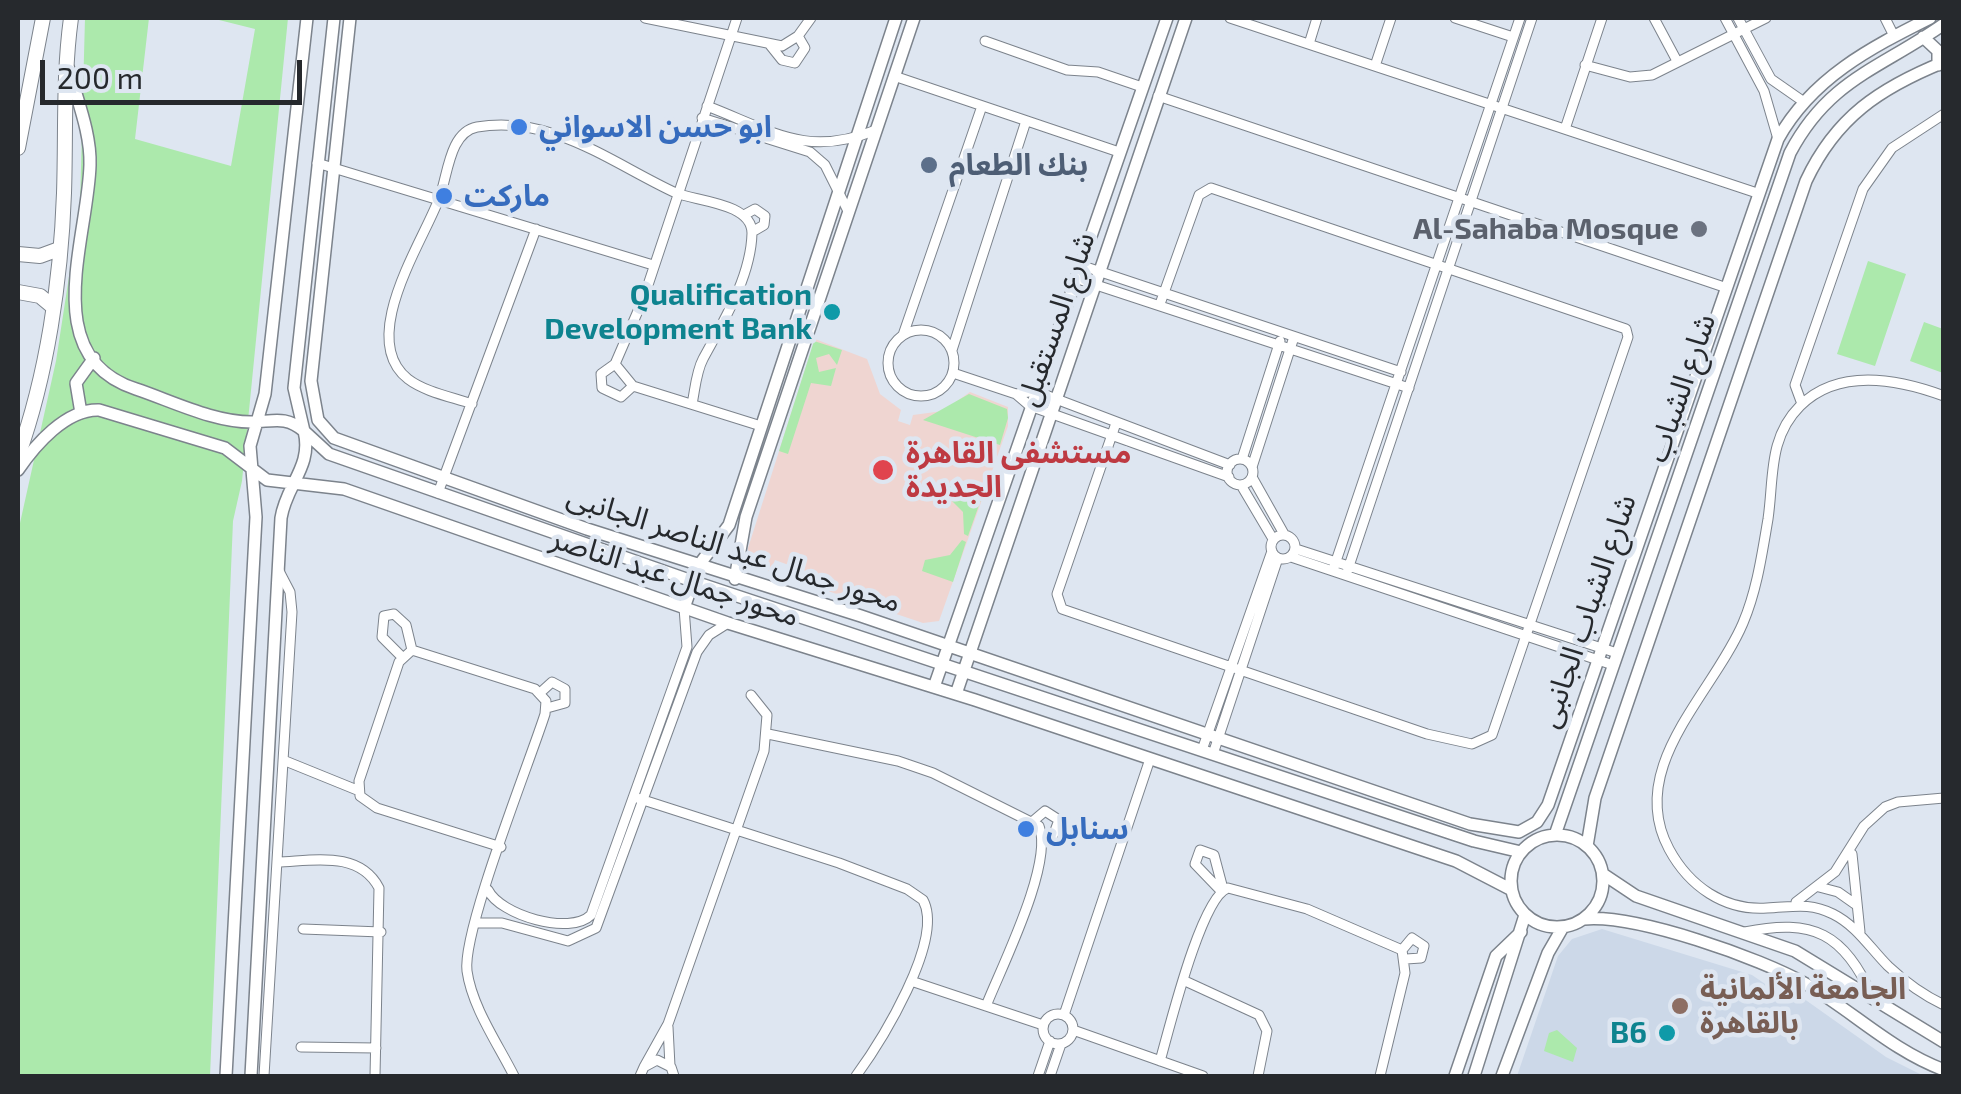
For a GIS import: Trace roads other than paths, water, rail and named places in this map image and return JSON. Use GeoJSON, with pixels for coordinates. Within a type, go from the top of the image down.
{"type":"FeatureCollection","features":[{"type":"Feature","properties":{"kind":"main road"},"geometry":{"type":"LineString","coordinates":[[18,148],[43,18]]}},
{"type":"Feature","properties":{"kind":"main road"},"geometry":{"type":"LineString","coordinates":[[18,456],[28,427],[52,306],[59,249],[66,58],[72,18]]}},
{"type":"Feature","properties":{"kind":"main road"},"geometry":{"type":"LineString","coordinates":[[226,1076],[256,518],[250,446],[268,369],[307,18]]}},
{"type":"Feature","properties":{"kind":"main road"},"geometry":{"type":"LineString","coordinates":[[251,1076],[282,508],[307,454],[294,388],[334,18]]}},
{"type":"Feature","properties":{"kind":"main road","name":"محور جمال عبد الناصر الجانبى"},"geometry":{"type":"LineString","coordinates":[[350,18],[311,382],[318,420],[349,446],[1470,824],[1510,833],[1528,828]]}},
{"type":"Feature","properties":{"kind":"main road"},"geometry":{"type":"LineString","coordinates":[[684,608],[699,565],[725,532],[896,18]]}},
{"type":"Feature","properties":{"kind":"main road"},"geometry":{"type":"LineString","coordinates":[[734,595],[746,518],[914,18]]}},
{"type":"Feature","properties":{"kind":"main road","name":"شارع المستقبل"},"geometry":{"type":"LineString","coordinates":[[934,687],[1167,18]]}},
{"type":"Feature","properties":{"kind":"main road","name":"شارع المستقبل"},"geometry":{"type":"LineString","coordinates":[[956,694],[1186,18]]}},
{"type":"Feature","properties":{"kind":"main road","name":"شارع الشباب الجانبى"},"geometry":{"type":"LineString","coordinates":[[1528,828],[1548,805],[1778,140],[1804,102],[1848,62],[1930,18]]}},
{"type":"Feature","properties":{"kind":"main road","name":"شارع الشباب"},"geometry":{"type":"LineString","coordinates":[[1555,835],[1774,190],[1798,136],[1833,92],[1863,70],[1944,24]]}},
{"type":"Feature","properties":{"kind":"main road"},"geometry":{"type":"LineString","coordinates":[[1923,37],[1934,44],[1940,64]]}},
{"type":"Feature","properties":{"kind":"main road"},"geometry":{"type":"LineString","coordinates":[[66,58],[90,153],[72,304],[80,336],[94,358],[125,385],[226,418],[257,422],[280,419],[304,432]]}},
{"type":"Feature","properties":{"kind":"main road","name":"شارع الشباب"},"geometry":{"type":"LineString","coordinates":[[1587,846],[1595,798],[1798,199],[1820,150],[1854,110],[1903,79],[1940,64]]}},
{"type":"Feature","properties":{"kind":"main road"},"geometry":{"type":"LineString","coordinates":[[1774,190],[1798,199]]}},
{"type":"Feature","properties":{"kind":"main road"},"geometry":{"type":"LineString","coordinates":[[18,254],[40,256],[59,249]]}},
{"type":"Feature","properties":{"kind":"main road"},"geometry":{"type":"LineString","coordinates":[[18,292],[40,296],[52,306]]}},
{"type":"Feature","properties":{"kind":"main road"},"geometry":{"type":"LineString","coordinates":[[81,413],[76,383],[94,358]]}},
{"type":"Feature","properties":{"kind":"main road"},"geometry":{"type":"LineString","coordinates":[[18,470],[49,434],[81,413],[99,410],[213,444],[236,454],[254,472]]}},
{"type":"Feature","properties":{"kind":"main road","name":"محور جمال عبد الناصر"},"geometry":{"type":"LineString","coordinates":[[304,432],[329,454],[692,581],[1474,841],[1521,852]]}},
{"type":"Feature","properties":{"kind":"main road","name":"محور جمال عبد الناصر"},"geometry":{"type":"LineString","coordinates":[[254,472],[274,482],[344,490],[728,624],[956,694],[1456,861],[1512,890]]}},
{"type":"Feature","properties":{"kind":"main road"},"geometry":{"type":"LineString","coordinates":[[1602,874],[1600,899],[1584,918],[1563,927],[1549,927],[1525,915],[1512,890],[1514,864],[1531,843],[1555,835],[1587,846],[1602,874],[1636,896],[1795,951],[1944,1042]]}},
{"type":"Feature","properties":{"kind":"main road"},"geometry":{"type":"LineString","coordinates":[[1474,1076],[1525,915]]}},
{"type":"Feature","properties":{"kind":"main road"},"geometry":{"type":"LineString","coordinates":[[1584,918],[1630,921],[1760,964],[1803,983],[1888,1044],[1944,1070]]}},
{"type":"Feature","properties":{"kind":"main road"},"geometry":{"type":"LineString","coordinates":[[1502,1076],[1548,953],[1563,927]]}},
{"type":"Feature","properties":{"kind":"main road"},"geometry":{"type":"LineString","coordinates":[[1455,1076],[1496,956],[1520,932]]}},
{"type":"Feature","properties":{"kind":"street"},"geometry":{"type":"LineString","coordinates":[[645,18],[770,46],[788,44],[811,18]]}},
{"type":"Feature","properties":{"kind":"street"},"geometry":{"type":"LineString","coordinates":[[633,386],[621,396],[602,388],[603,370],[616,364],[679,194],[737,18]]}},
{"type":"Feature","properties":{"kind":"street"},"geometry":{"type":"LineString","coordinates":[[1230,18],[1757,193]]}},
{"type":"Feature","properties":{"kind":"street"},"geometry":{"type":"LineString","coordinates":[[1309,44],[1317,18]]}},
{"type":"Feature","properties":{"kind":"street"},"geometry":{"type":"LineString","coordinates":[[1376,66],[1391,18]]}},
{"type":"Feature","properties":{"kind":"street"},"geometry":{"type":"LineString","coordinates":[[1456,18],[1513,37]]}},
{"type":"Feature","properties":{"kind":"street"},"geometry":{"type":"LineString","coordinates":[[1334,566],[1520,18]]}},
{"type":"Feature","properties":{"kind":"street"},"geometry":{"type":"LineString","coordinates":[[1348,570],[1532,18]]}},
{"type":"Feature","properties":{"kind":"street"},"geometry":{"type":"LineString","coordinates":[[1566,129],[1602,18]]}},
{"type":"Feature","properties":{"kind":"street"},"geometry":{"type":"LineString","coordinates":[[1654,18],[1677,61]]}},
{"type":"Feature","properties":{"kind":"street"},"geometry":{"type":"LineString","coordinates":[[1725,18],[1770,106],[1778,140]]}},
{"type":"Feature","properties":{"kind":"street"},"geometry":{"type":"LineString","coordinates":[[1738,18],[1770,79],[1804,102]]}},
{"type":"Feature","properties":{"kind":"street"},"geometry":{"type":"LineString","coordinates":[[1585,65],[1642,77],[1766,18]]}},
{"type":"Feature","properties":{"kind":"street"},"geometry":{"type":"LineString","coordinates":[[1885,18],[1894,36]]}},
{"type":"Feature","properties":{"kind":"street"},"geometry":{"type":"LineString","coordinates":[[770,46],[782,60],[795,62],[805,48],[798,36]]}},
{"type":"Feature","properties":{"kind":"street"},"geometry":{"type":"LineString","coordinates":[[985,41],[1067,70],[1098,72],[1142,87]]}},
{"type":"Feature","properties":{"kind":"street"},"geometry":{"type":"LineString","coordinates":[[894,76],[1120,152]]}},
{"type":"Feature","properties":{"kind":"street"},"geometry":{"type":"LineString","coordinates":[[1158,96],[1724,287]]}},
{"type":"Feature","properties":{"kind":"street"},"geometry":{"type":"LineString","coordinates":[[707,106],[803,142],[830,144],[876,130]]}},
{"type":"Feature","properties":{"kind":"street"},"geometry":{"type":"LineString","coordinates":[[982,106],[903,335],[888,360],[891,377],[902,391],[932,395],[947,384],[953,373],[952,350],[1026,120]]}},
{"type":"Feature","properties":{"kind":"street"},"geometry":{"type":"LineString","coordinates":[[1806,400],[1799,374],[1869,178],[1902,139],[1944,114]]}},
{"type":"Feature","properties":{"kind":"street"},"geometry":{"type":"LineString","coordinates":[[702,118],[810,152],[825,165],[848,211]]}},
{"type":"Feature","properties":{"kind":"street"},"geometry":{"type":"LineString","coordinates":[[472,404],[407,378],[395,360],[392,342],[391,321],[402,278],[438,200],[458,137],[486,126],[521,127],[577,142],[679,194],[744,214],[755,208],[765,216],[764,225],[752,232]]}},
{"type":"Feature","properties":{"kind":"street"},"geometry":{"type":"LineString","coordinates":[[318,162],[654,264]]}},
{"type":"Feature","properties":{"kind":"street"},"geometry":{"type":"LineString","coordinates":[[1114,428],[1057,602],[1062,609],[1427,734],[1479,744],[1494,732],[1628,332],[1621,326],[1211,188],[1199,196],[1160,304]]}},
{"type":"Feature","properties":{"kind":"street"},"geometry":{"type":"LineString","coordinates":[[692,404],[702,360],[716,341],[736,294],[752,232],[744,214]]}},
{"type":"Feature","properties":{"kind":"street"},"geometry":{"type":"LineString","coordinates":[[438,493],[536,229]]}},
{"type":"Feature","properties":{"kind":"street"},"geometry":{"type":"LineString","coordinates":[[1080,265],[1096,278],[1160,304],[1409,388]]}},
{"type":"Feature","properties":{"kind":"street"},"geometry":{"type":"LineString","coordinates":[[1075,278],[1096,278],[1164,292],[1414,375]]}},
{"type":"Feature","properties":{"kind":"street"},"geometry":{"type":"LineString","coordinates":[[903,335],[927,330],[942,337],[952,350]]}},
{"type":"Feature","properties":{"kind":"street"},"geometry":{"type":"LineString","coordinates":[[953,373],[1016,394],[1030,406],[1049,413],[1114,428],[1230,465],[1242,459],[1282,333]]}},
{"type":"Feature","properties":{"kind":"street"},"geometry":{"type":"LineString","coordinates":[[1241,485],[1252,472],[1294,337]]}},
{"type":"Feature","properties":{"kind":"street"},"geometry":{"type":"LineString","coordinates":[[616,364],[633,386],[761,426]]}},
{"type":"Feature","properties":{"kind":"street"},"geometry":{"type":"LineString","coordinates":[[1944,396],[1905,384],[1867,379],[1834,386],[1806,400],[1790,417],[1774,451],[1768,517],[1748,610],[1720,670],[1671,744],[1656,797],[1667,846],[1698,886],[1712,896],[1745,907],[1796,902],[1850,924],[1905,982],[1944,1006]]}},
{"type":"Feature","properties":{"kind":"street"},"geometry":{"type":"LineString","coordinates":[[1016,394],[1036,391],[1054,398],[1229,477],[1241,485],[1273,539],[1275,554],[1208,752]]}},
{"type":"Feature","properties":{"kind":"street"},"geometry":{"type":"LineString","coordinates":[[1242,459],[1284,534],[1293,539],[1293,553]]}},
{"type":"Feature","properties":{"kind":"street"},"geometry":{"type":"LineString","coordinates":[[1229,477],[1230,465]]}},
{"type":"Feature","properties":{"kind":"street"},"geometry":{"type":"LineString","coordinates":[[1273,539],[1284,534]]}},
{"type":"Feature","properties":{"kind":"street"},"geometry":{"type":"LineString","coordinates":[[1275,554],[1293,553],[1530,624],[1615,659]]}},
{"type":"Feature","properties":{"kind":"street"},"geometry":{"type":"LineString","coordinates":[[264,1076],[292,606],[278,568]]}},
{"type":"Feature","properties":{"kind":"street"},"geometry":{"type":"LineString","coordinates":[[1348,570],[1526,636],[1600,654]]}},
{"type":"Feature","properties":{"kind":"street"},"geometry":{"type":"LineString","coordinates":[[476,922],[502,923],[574,941],[592,932],[603,916],[687,647],[684,608]]}},
{"type":"Feature","properties":{"kind":"street"},"geometry":{"type":"LineString","coordinates":[[402,657],[382,637],[384,616],[394,614],[403,620],[412,650]]}},
{"type":"Feature","properties":{"kind":"street"},"geometry":{"type":"LineString","coordinates":[[488,888],[505,907],[564,927],[584,922],[594,910],[697,652],[709,635],[728,624]]}},
{"type":"Feature","properties":{"kind":"street"},"geometry":{"type":"LineString","coordinates":[[357,790],[402,657],[412,650]]}},
{"type":"Feature","properties":{"kind":"street"},"geometry":{"type":"LineString","coordinates":[[412,650],[540,692]]}},
{"type":"Feature","properties":{"kind":"street"},"geometry":{"type":"LineString","coordinates":[[540,692],[552,682],[566,688],[565,703],[546,708]]}},
{"type":"Feature","properties":{"kind":"street"},"geometry":{"type":"LineString","coordinates":[[514,1076],[470,986],[468,948],[546,708],[540,692]]}},
{"type":"Feature","properties":{"kind":"street"},"geometry":{"type":"LineString","coordinates":[[640,1074],[668,1024],[768,734],[766,715],[751,695]]}},
{"type":"Feature","properties":{"kind":"street"},"geometry":{"type":"LineString","coordinates":[[768,734],[898,761],[952,781],[1040,828],[1042,838],[1031,888],[986,1006]]}},
{"type":"Feature","properties":{"kind":"street"},"geometry":{"type":"LineString","coordinates":[[1150,759],[1064,1015],[1073,1030],[1203,1076]]}},
{"type":"Feature","properties":{"kind":"street"},"geometry":{"type":"LineString","coordinates":[[283,760],[357,790],[377,808],[501,847]]}},
{"type":"Feature","properties":{"kind":"street"},"geometry":{"type":"LineString","coordinates":[[1796,902],[1819,887],[1852,851],[1864,826],[1885,808],[1898,802],[1944,798]]}},
{"type":"Feature","properties":{"kind":"street"},"geometry":{"type":"LineString","coordinates":[[639,799],[839,862],[919,896],[928,916],[911,981],[856,1076]]}},
{"type":"Feature","properties":{"kind":"street"},"geometry":{"type":"LineString","coordinates":[[1032,822],[1045,811],[1058,820],[1053,836],[1042,838]]}},
{"type":"Feature","properties":{"kind":"street"},"geometry":{"type":"LineString","coordinates":[[1852,851],[1860,934]]}},
{"type":"Feature","properties":{"kind":"street"},"geometry":{"type":"LineString","coordinates":[[277,862],[346,861],[363,868],[381,895],[375,1076]]}},
{"type":"Feature","properties":{"kind":"street"},"geometry":{"type":"LineString","coordinates":[[1819,887],[1838,892],[1855,904]]}},
{"type":"Feature","properties":{"kind":"street"},"geometry":{"type":"LineString","coordinates":[[1160,1061],[1202,928],[1222,890],[1307,909],[1404,954],[1380,1076]]}},
{"type":"Feature","properties":{"kind":"street"},"geometry":{"type":"LineString","coordinates":[[1811,928],[1817,908]]}},
{"type":"Feature","properties":{"kind":"street"},"geometry":{"type":"LineString","coordinates":[[1834,941],[1850,924]]}},
{"type":"Feature","properties":{"kind":"street"},"geometry":{"type":"LineString","coordinates":[[1745,932],[1777,925],[1811,928],[1834,941],[1855,962],[1874,1001]]}},
{"type":"Feature","properties":{"kind":"street"},"geometry":{"type":"LineString","coordinates":[[302,930],[381,932]]}},
{"type":"Feature","properties":{"kind":"street"},"geometry":{"type":"LineString","coordinates":[[911,981],[1044,1025],[1055,1042],[1050,1076]]}},
{"type":"Feature","properties":{"kind":"street"},"geometry":{"type":"LineString","coordinates":[[1185,981],[1259,1015],[1267,1031],[1258,1076]]}},
{"type":"Feature","properties":{"kind":"street"},"geometry":{"type":"LineString","coordinates":[[1044,1025],[1052,1015],[1064,1015]]}},
{"type":"Feature","properties":{"kind":"street"},"geometry":{"type":"LineString","coordinates":[[668,1024],[674,1074]]}},
{"type":"Feature","properties":{"kind":"street"},"geometry":{"type":"LineString","coordinates":[[1038,1076],[1055,1042],[1073,1030]]}},
{"type":"Feature","properties":{"kind":"street"},"geometry":{"type":"LineString","coordinates":[[300,1047],[376,1048]]}},
{"type":"Feature","properties":{"kind":"street"},"geometry":{"type":"LineString","coordinates":[[640,1074],[657,1060],[674,1074]]}},
{"type":"Feature","properties":{"kind":"place","name":"ابو حسن الاسواني"},"geometry":{"type":"Point","coordinates":[519,127]}},
{"type":"Feature","properties":{"kind":"place","name":"بنك الطعام"},"geometry":{"type":"Point","coordinates":[929,165]}},
{"type":"Feature","properties":{"kind":"place","name":"ماركت"},"geometry":{"type":"Point","coordinates":[444,196]}},
{"type":"Feature","properties":{"kind":"place","name":"Al-Sahaba Mosque"},"geometry":{"type":"Point","coordinates":[1699,229]}},
{"type":"Feature","properties":{"kind":"place","name":"Qualification Development Bank"},"geometry":{"type":"Point","coordinates":[832,312]}},
{"type":"Feature","properties":{"kind":"place","name":"مستشفى القاهرة الجديدة"},"geometry":{"type":"Point","coordinates":[883,470]}},
{"type":"Feature","properties":{"kind":"place","name":"سنابل"},"geometry":{"type":"Point","coordinates":[1026,829]}},
{"type":"Feature","properties":{"kind":"place","name":"الجامعة الألمانية بالقاهرة"},"geometry":{"type":"Point","coordinates":[1680,1006]}},
{"type":"Feature","properties":{"kind":"place","name":"B6"},"geometry":{"type":"Point","coordinates":[1667,1033]}}]}
